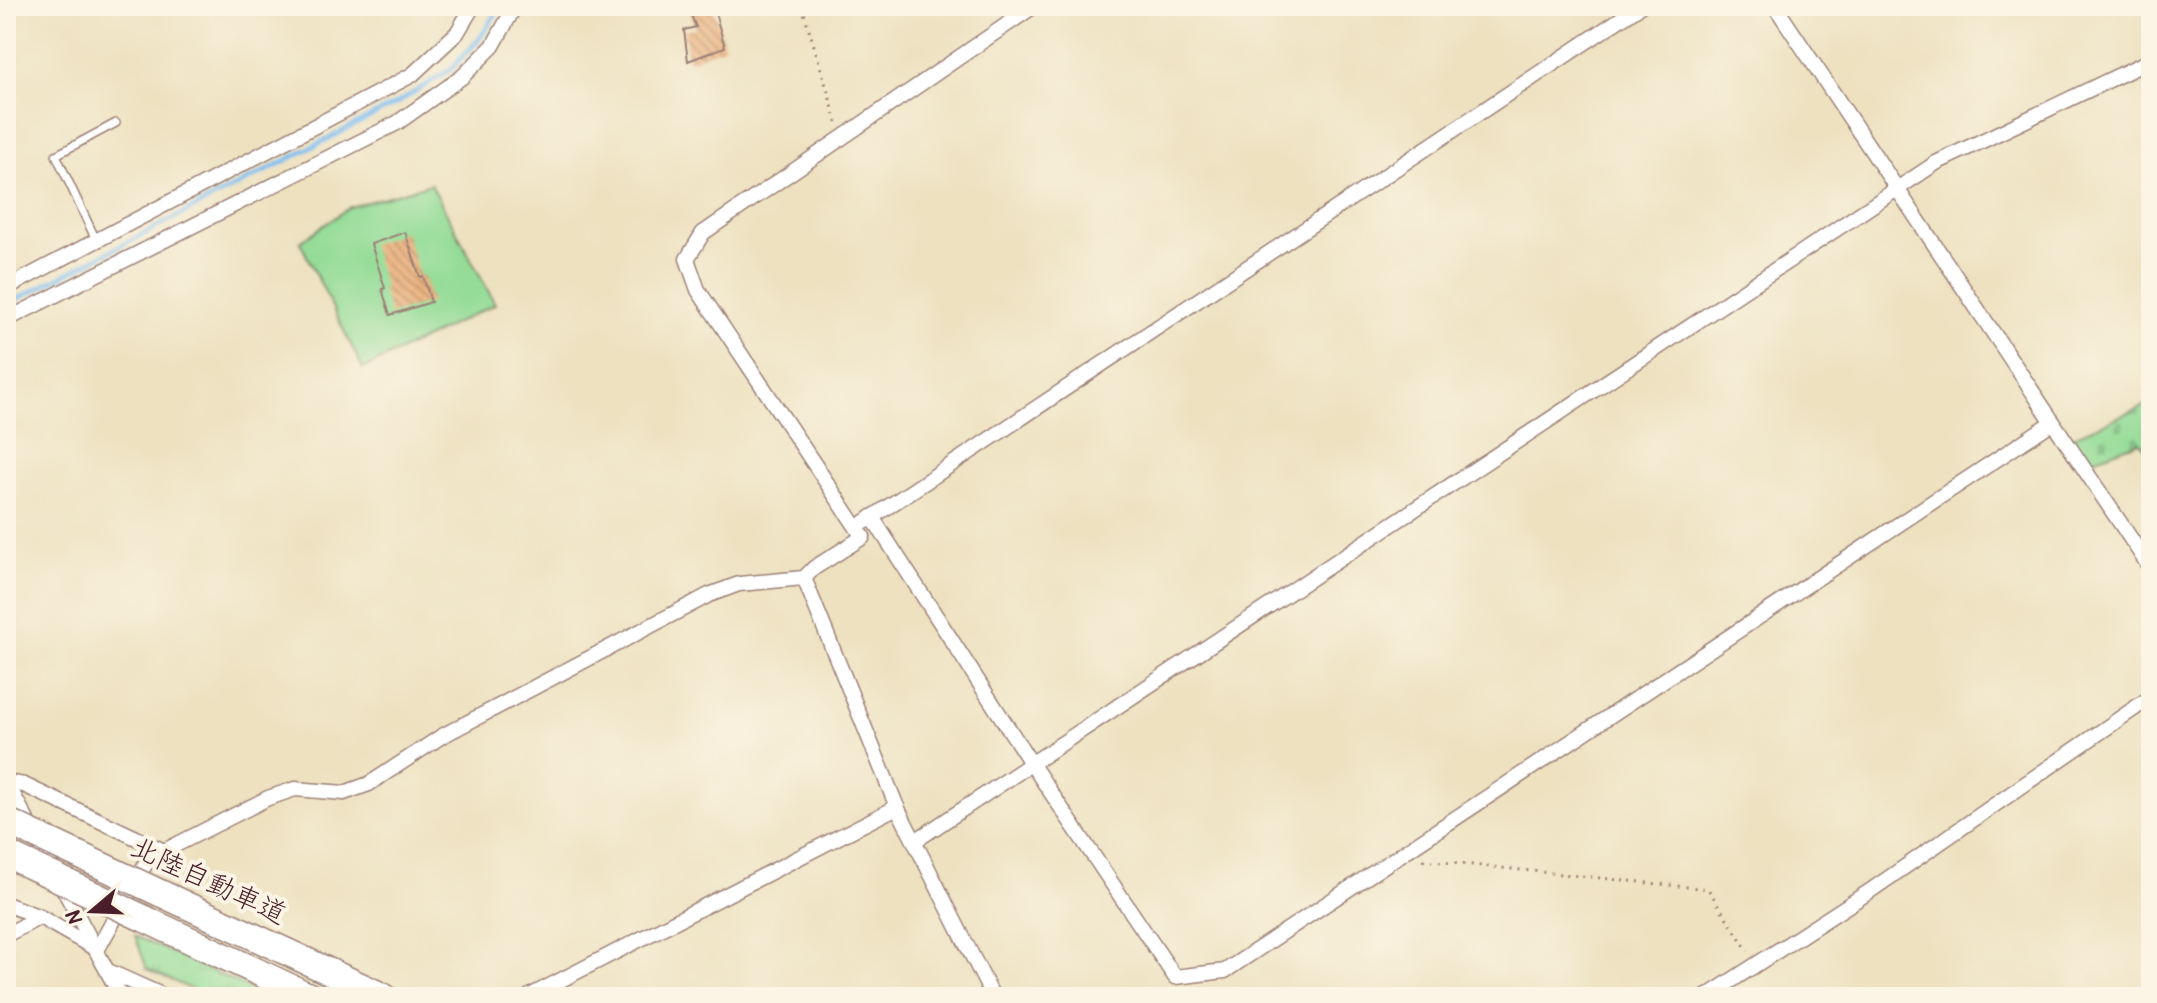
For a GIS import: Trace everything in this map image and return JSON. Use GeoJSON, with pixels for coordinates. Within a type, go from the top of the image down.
{"type":"FeatureCollection","features":[{"type":"Feature","properties":{"kind":"highway","name":"北陸自動車道"},"geometry":{"type":"LineString","coordinates":[[6,821],[384,997]]}},
{"type":"Feature","properties":{"kind":"highway"},"geometry":{"type":"LineString","coordinates":[[6,854],[311,997]]}},
{"type":"Feature","properties":{"kind":"street"},"geometry":{"type":"LineString","coordinates":[[6,288],[412,75],[457,33],[473,6]]}},
{"type":"Feature","properties":{"kind":"street"},"geometry":{"type":"LineString","coordinates":[[6,320],[397,123],[462,77],[493,46],[515,6]]}},
{"type":"Feature","properties":{"kind":"street"},"geometry":{"type":"LineString","coordinates":[[97,950],[146,863],[164,851],[268,798],[295,789],[344,793],[369,784],[442,736],[709,595],[739,584],[804,578],[814,568],[863,537],[698,290],[687,259],[703,233],[1034,6]]}},
{"type":"Feature","properties":{"kind":"street"},"geometry":{"type":"LineString","coordinates":[[857,527],[1640,6]]}},
{"type":"Feature","properties":{"kind":"street"},"geometry":{"type":"LineString","coordinates":[[1775,6],[2151,569]]}},
{"type":"Feature","properties":{"kind":"street"},"geometry":{"type":"LineString","coordinates":[[915,841],[1936,163],[2151,60]]}},
{"type":"Feature","properties":{"kind":"street"},"geometry":{"type":"LineString","coordinates":[[872,517],[1031,763],[1175,977],[1225,971],[2053,422]]}},
{"type":"Feature","properties":{"kind":"street"},"geometry":{"type":"LineString","coordinates":[[804,578],[897,807],[993,997]]}},
{"type":"Feature","properties":{"kind":"street"},"geometry":{"type":"LineString","coordinates":[[1706,997],[1867,893],[2151,697]]}},
{"type":"Feature","properties":{"kind":"street"},"geometry":{"type":"LineString","coordinates":[[6,782],[24,785],[164,851]]}},
{"type":"Feature","properties":{"kind":"street"},"geometry":{"type":"LineString","coordinates":[[6,782],[121,997]]}},
{"type":"Feature","properties":{"kind":"street"},"geometry":{"type":"LineString","coordinates":[[528,997],[897,807]]}},
{"type":"Feature","properties":{"kind":"street"},"geometry":{"type":"LineString","coordinates":[[6,904],[40,917],[97,950]]}},
{"type":"Feature","properties":{"kind":"street"},"geometry":{"type":"LineString","coordinates":[[6,935],[40,917]]}},
{"type":"Feature","properties":{"kind":"street"},"geometry":{"type":"LineString","coordinates":[[108,971],[166,997]]}},
{"type":"Feature","properties":{"kind":"lane"},"geometry":{"type":"LineString","coordinates":[[96,240],[56,155],[116,123]]}},
{"type":"Feature","properties":{"kind":"path"},"geometry":{"type":"LineString","coordinates":[[802,6],[841,137]]}},
{"type":"Feature","properties":{"kind":"path"},"geometry":{"type":"LineString","coordinates":[[1396,858],[1708,889],[1757,964]]}},
{"type":"Feature","properties":{"kind":"green space"},"geometry":{"type":"Polygon","coordinates":[[[431,184],[495,304],[363,369],[300,242],[350,207],[431,184]]]}},
{"type":"Feature","properties":{"kind":"green space"},"geometry":{"type":"Polygon","coordinates":[[[2151,403],[2151,456],[2140,442],[2088,461],[2071,437],[2151,403]]]}},
{"type":"Feature","properties":{"kind":"green space"},"geometry":{"type":"Polygon","coordinates":[[[135,936],[268,997],[208,997],[147,969],[135,936]]]}},
{"type":"Feature","properties":{"kind":"building"},"geometry":{"type":"Polygon","coordinates":[[[687,6],[713,6],[725,47],[688,61],[684,30],[696,27],[687,6]]]}},
{"type":"Feature","properties":{"kind":"building"},"geometry":{"type":"Polygon","coordinates":[[[405,232],[431,302],[390,315],[371,244],[405,232]]]}},
{"type":"Feature","properties":{"kind":"waterway"},"geometry":{"type":"LineString","coordinates":[[6,305],[397,103],[451,69],[480,38],[501,6]]}}]}
